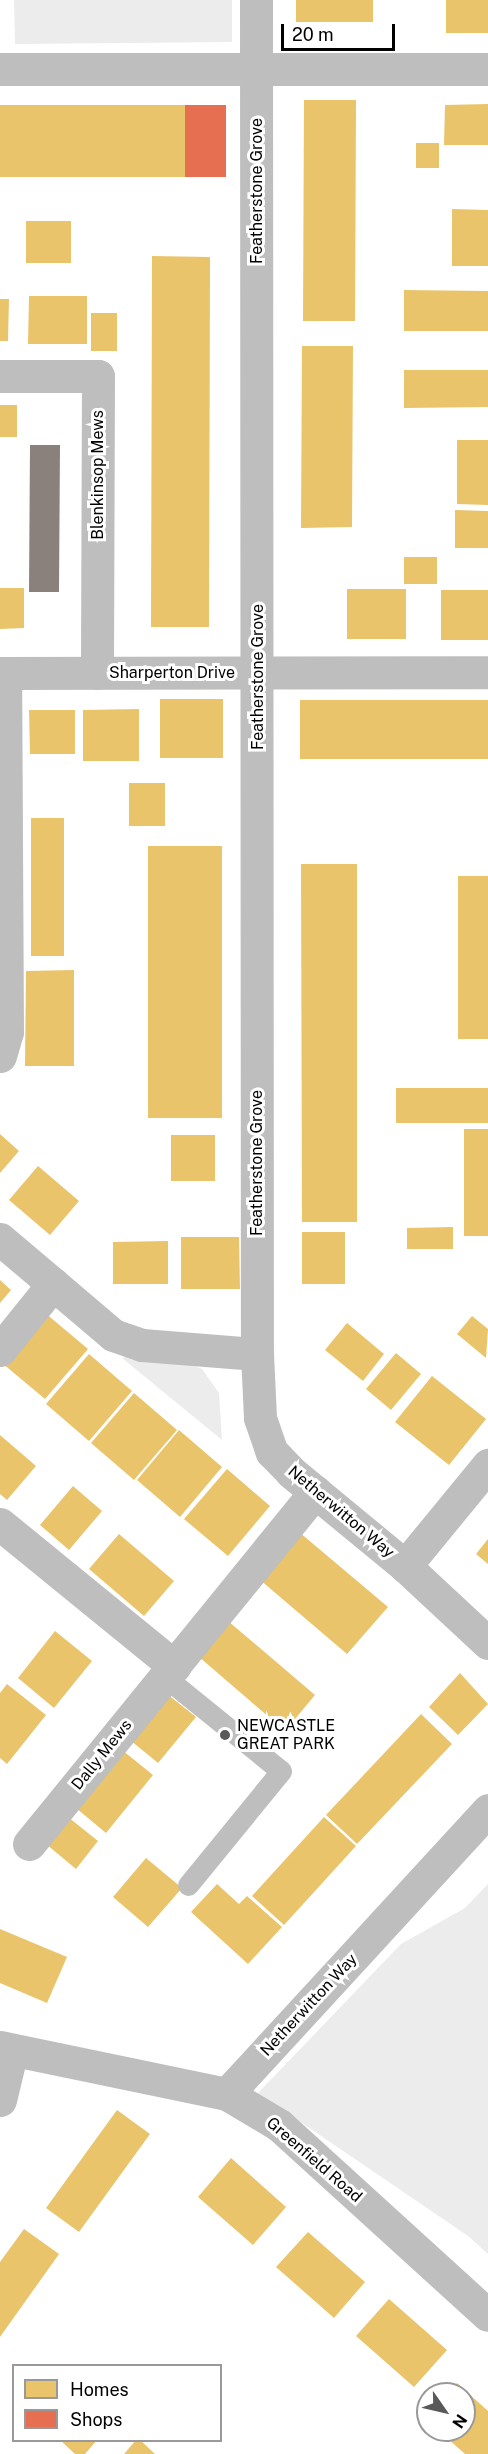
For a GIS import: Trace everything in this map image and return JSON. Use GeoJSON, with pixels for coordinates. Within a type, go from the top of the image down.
{"type":"FeatureCollection","features":[{"type":"Feature","properties":{"kind":"street","name":"Featherstone Grove"},"geometry":{"type":"LineString","coordinates":[[256,0],[257,1354]]}},
{"type":"Feature","properties":{"kind":"street"},"geometry":{"type":"LineString","coordinates":[[4,67],[257,70],[488,69]]}},
{"type":"Feature","properties":{"kind":"street","name":"Blenkinsop Mews"},"geometry":{"type":"LineString","coordinates":[[0,376],[98,376],[97,673]]}},
{"type":"Feature","properties":{"kind":"street","name":"Sharperton Drive"},"geometry":{"type":"LineString","coordinates":[[2,673],[488,672]]}},
{"type":"Feature","properties":{"kind":"street"},"geometry":{"type":"LineString","coordinates":[[0,1056],[7,1032],[2,673]]}},
{"type":"Feature","properties":{"kind":"street"},"geometry":{"type":"LineString","coordinates":[[0,1239],[112,1335],[142,1345],[257,1354]]}},
{"type":"Feature","properties":{"kind":"street"},"geometry":{"type":"LineString","coordinates":[[0,1350],[53,1284]]}},
{"type":"Feature","properties":{"kind":"street","name":"Netherwitton Way"},"geometry":{"type":"LineString","coordinates":[[257,1354],[260,1418],[272,1452],[315,1492],[405,1566],[488,1643]]}},
{"type":"Feature","properties":{"kind":"street"},"geometry":{"type":"LineString","coordinates":[[405,1566],[488,1465]]}},
{"type":"Feature","properties":{"kind":"street","name":"Dally Mews"},"geometry":{"type":"LineString","coordinates":[[29,1844],[315,1492]]}},
{"type":"Feature","properties":{"kind":"street"},"geometry":{"type":"LineString","coordinates":[[0,1524],[170,1671]]}},
{"type":"Feature","properties":{"kind":"street","name":"Netherwitton Way"},"geometry":{"type":"LineString","coordinates":[[227,2094],[488,1810]]}},
{"type":"Feature","properties":{"kind":"street"},"geometry":{"type":"LineString","coordinates":[[0,2100],[6,2048]]}},
{"type":"Feature","properties":{"kind":"street","name":"Greenfield Road"},"geometry":{"type":"LineString","coordinates":[[6,2048],[227,2094],[279,2125],[488,2315]]}},
{"type":"Feature","properties":{"kind":"lane"},"geometry":{"type":"LineString","coordinates":[[170,1671],[281,1771],[188,1885]]}},
{"type":"Feature","properties":{"kind":"shaded area"},"geometry":{"type":"Polygon","coordinates":[[[14,0],[232,0],[232,42],[15,44],[14,0]]]}},
{"type":"Feature","properties":{"kind":"shaded area"},"geometry":{"type":"Polygon","coordinates":[[[129,1356],[182,1361],[202,1369],[219,1393],[222,1440],[122,1358],[129,1356]]]}},
{"type":"Feature","properties":{"kind":"shaded area"},"geometry":{"type":"Polygon","coordinates":[[[488,1884],[488,2254],[468,2236],[258,2093],[401,1944],[465,1908],[488,1884]]]}},
{"type":"Feature","properties":{"kind":"building: Homes"},"geometry":{"type":"Polygon","coordinates":[[[296,0],[373,0],[373,22],[296,22],[296,0]]]}},
{"type":"Feature","properties":{"kind":"building: Homes"},"geometry":{"type":"Polygon","coordinates":[[[446,0],[488,0],[488,33],[446,33],[446,0]]]}},
{"type":"Feature","properties":{"kind":"building: Homes"},"geometry":{"type":"Polygon","coordinates":[[[304,100],[356,100],[355,321],[303,321],[304,100]]]}},
{"type":"Feature","properties":{"kind":"building: Homes"},"geometry":{"type":"Polygon","coordinates":[[[488,104],[488,145],[444,145],[445,105],[488,104]]]}},
{"type":"Feature","properties":{"kind":"building: Homes"},"geometry":{"type":"Polygon","coordinates":[[[0,105],[185,105],[185,177],[0,177],[0,105]]]}},
{"type":"Feature","properties":{"kind":"building: Homes"},"geometry":{"type":"Polygon","coordinates":[[[416,143],[439,143],[439,168],[416,168],[416,143]]]}},
{"type":"Feature","properties":{"kind":"building: Homes"},"geometry":{"type":"Polygon","coordinates":[[[452,209],[488,210],[488,266],[452,266],[452,209]]]}},
{"type":"Feature","properties":{"kind":"building: Homes"},"geometry":{"type":"Polygon","coordinates":[[[26,221],[71,221],[71,263],[26,263],[26,221]]]}},
{"type":"Feature","properties":{"kind":"building: Homes"},"geometry":{"type":"Polygon","coordinates":[[[152,256],[210,257],[209,627],[151,627],[152,256]]]}},
{"type":"Feature","properties":{"kind":"building: Homes"},"geometry":{"type":"Polygon","coordinates":[[[404,290],[488,291],[488,331],[404,331],[404,290]]]}},
{"type":"Feature","properties":{"kind":"building: Homes"},"geometry":{"type":"Polygon","coordinates":[[[29,296],[87,296],[87,344],[28,344],[29,296]]]}},
{"type":"Feature","properties":{"kind":"building: Homes"},"geometry":{"type":"Polygon","coordinates":[[[0,299],[9,299],[8,341],[0,341],[0,299]]]}},
{"type":"Feature","properties":{"kind":"building: Homes"},"geometry":{"type":"Polygon","coordinates":[[[91,313],[117,313],[117,351],[91,351],[91,313]]]}},
{"type":"Feature","properties":{"kind":"building: Homes"},"geometry":{"type":"Polygon","coordinates":[[[302,346],[353,346],[352,527],[301,528],[302,346]]]}},
{"type":"Feature","properties":{"kind":"building: Homes"},"geometry":{"type":"Polygon","coordinates":[[[404,370],[488,370],[488,407],[404,408],[404,370]]]}},
{"type":"Feature","properties":{"kind":"building: Homes"},"geometry":{"type":"Polygon","coordinates":[[[0,405],[17,405],[17,437],[0,437],[0,405]]]}},
{"type":"Feature","properties":{"kind":"building: Homes"},"geometry":{"type":"Polygon","coordinates":[[[457,440],[488,440],[488,505],[457,504],[457,440]]]}},
{"type":"Feature","properties":{"kind":"building: Homes"},"geometry":{"type":"Polygon","coordinates":[[[455,510],[488,511],[488,548],[455,548],[455,510]]]}},
{"type":"Feature","properties":{"kind":"building: Homes"},"geometry":{"type":"Polygon","coordinates":[[[404,557],[437,557],[437,584],[404,584],[404,557]]]}},
{"type":"Feature","properties":{"kind":"building: Homes"},"geometry":{"type":"Polygon","coordinates":[[[0,588],[24,588],[24,628],[0,629],[0,588]]]}},
{"type":"Feature","properties":{"kind":"building: Homes"},"geometry":{"type":"Polygon","coordinates":[[[347,589],[406,589],[406,639],[347,639],[347,589]]]}},
{"type":"Feature","properties":{"kind":"building: Homes"},"geometry":{"type":"Polygon","coordinates":[[[441,590],[488,590],[488,640],[441,640],[441,590]]]}},
{"type":"Feature","properties":{"kind":"building: Homes"},"geometry":{"type":"Polygon","coordinates":[[[160,699],[223,699],[223,758],[160,758],[160,699]]]}},
{"type":"Feature","properties":{"kind":"building: Homes"},"geometry":{"type":"Polygon","coordinates":[[[300,700],[488,700],[488,759],[300,759],[300,700]]]}},
{"type":"Feature","properties":{"kind":"building: Homes"},"geometry":{"type":"Polygon","coordinates":[[[139,709],[139,761],[83,761],[83,710],[139,709]]]}},
{"type":"Feature","properties":{"kind":"building: Homes"},"geometry":{"type":"Polygon","coordinates":[[[29,710],[75,710],[75,754],[30,754],[29,710]]]}},
{"type":"Feature","properties":{"kind":"building: Homes"},"geometry":{"type":"Polygon","coordinates":[[[129,783],[165,783],[165,826],[129,826],[129,783]]]}},
{"type":"Feature","properties":{"kind":"building: Homes"},"geometry":{"type":"Polygon","coordinates":[[[31,818],[64,818],[64,956],[31,956],[31,818]]]}},
{"type":"Feature","properties":{"kind":"building: Homes"},"geometry":{"type":"Polygon","coordinates":[[[148,846],[222,846],[222,1118],[148,1118],[148,846]]]}},
{"type":"Feature","properties":{"kind":"building: Homes"},"geometry":{"type":"Polygon","coordinates":[[[301,864],[357,864],[357,1222],[302,1222],[301,864]]]}},
{"type":"Feature","properties":{"kind":"building: Homes"},"geometry":{"type":"Polygon","coordinates":[[[458,876],[488,876],[488,1039],[458,1039],[458,876]]]}},
{"type":"Feature","properties":{"kind":"building: Homes"},"geometry":{"type":"Polygon","coordinates":[[[74,970],[74,1066],[25,1066],[26,971],[74,970]]]}},
{"type":"Feature","properties":{"kind":"building: Homes"},"geometry":{"type":"Polygon","coordinates":[[[396,1088],[488,1088],[488,1123],[396,1123],[396,1088]]]}},
{"type":"Feature","properties":{"kind":"building: Homes"},"geometry":{"type":"Polygon","coordinates":[[[464,1129],[488,1129],[488,1236],[464,1236],[464,1129]]]}},
{"type":"Feature","properties":{"kind":"building: Homes"},"geometry":{"type":"Polygon","coordinates":[[[0,1134],[19,1151],[0,1173],[0,1134]]]}},
{"type":"Feature","properties":{"kind":"building: Homes"},"geometry":{"type":"Polygon","coordinates":[[[171,1135],[215,1135],[215,1181],[171,1181],[171,1135]]]}},
{"type":"Feature","properties":{"kind":"building: Homes"},"geometry":{"type":"Polygon","coordinates":[[[38,1166],[79,1201],[50,1235],[9,1200],[38,1166]]]}},
{"type":"Feature","properties":{"kind":"building: Homes"},"geometry":{"type":"Polygon","coordinates":[[[453,1227],[453,1249],[407,1249],[407,1228],[453,1227]]]}},
{"type":"Feature","properties":{"kind":"building: Homes"},"geometry":{"type":"Polygon","coordinates":[[[302,1232],[345,1232],[345,1284],[302,1284],[302,1232]]]}},
{"type":"Feature","properties":{"kind":"building: Homes"},"geometry":{"type":"Polygon","coordinates":[[[181,1237],[239,1237],[240,1289],[181,1289],[181,1237]]]}},
{"type":"Feature","properties":{"kind":"building: Homes"},"geometry":{"type":"Polygon","coordinates":[[[168,1241],[168,1284],[113,1284],[113,1242],[168,1241]]]}},
{"type":"Feature","properties":{"kind":"building: Homes"},"geometry":{"type":"Polygon","coordinates":[[[0,1280],[11,1290],[0,1303],[0,1280]]]}},
{"type":"Feature","properties":{"kind":"building: Homes"},"geometry":{"type":"Polygon","coordinates":[[[44,1312],[88,1349],[45,1399],[2,1363],[44,1312]]]}},
{"type":"Feature","properties":{"kind":"building: Homes"},"geometry":{"type":"Polygon","coordinates":[[[472,1316],[488,1329],[486,1358],[457,1334],[472,1316]]]}},
{"type":"Feature","properties":{"kind":"building: Homes"},"geometry":{"type":"Polygon","coordinates":[[[347,1323],[384,1354],[363,1381],[325,1350],[347,1323]]]}},
{"type":"Feature","properties":{"kind":"building: Homes"},"geometry":{"type":"Polygon","coordinates":[[[396,1353],[421,1374],[391,1410],[366,1389],[396,1353]]]}},
{"type":"Feature","properties":{"kind":"building: Homes"},"geometry":{"type":"Polygon","coordinates":[[[89,1354],[132,1391],[89,1441],[46,1404],[89,1354]]]}},
{"type":"Feature","properties":{"kind":"building: Homes"},"geometry":{"type":"Polygon","coordinates":[[[432,1376],[486,1419],[449,1465],[395,1422],[432,1376]]]}},
{"type":"Feature","properties":{"kind":"building: Homes"},"geometry":{"type":"Polygon","coordinates":[[[134,1393],[177,1430],[134,1480],[91,1443],[134,1393]]]}},
{"type":"Feature","properties":{"kind":"building: Homes"},"geometry":{"type":"Polygon","coordinates":[[[179,1430],[222,1467],[180,1517],[137,1480],[179,1430]]]}},
{"type":"Feature","properties":{"kind":"building: Homes"},"geometry":{"type":"Polygon","coordinates":[[[0,1435],[36,1466],[7,1500],[0,1494],[0,1435]]]}},
{"type":"Feature","properties":{"kind":"building: Homes"},"geometry":{"type":"Polygon","coordinates":[[[227,1469],[270,1506],[228,1556],[184,1519],[227,1469]]]}},
{"type":"Feature","properties":{"kind":"building: Homes"},"geometry":{"type":"Polygon","coordinates":[[[73,1486],[102,1511],[69,1550],[40,1525],[73,1486]]]}},
{"type":"Feature","properties":{"kind":"building: Homes"},"geometry":{"type":"Polygon","coordinates":[[[299,1532],[388,1607],[347,1654],[259,1579],[299,1532]]]}},
{"type":"Feature","properties":{"kind":"building: Homes"},"geometry":{"type":"Polygon","coordinates":[[[119,1534],[174,1581],[144,1616],[89,1569],[119,1534]]]}},
{"type":"Feature","properties":{"kind":"building: Homes"},"geometry":{"type":"Polygon","coordinates":[[[488,1539],[488,1564],[476,1554],[488,1539]]]}},
{"type":"Feature","properties":{"kind":"building: Homes"},"geometry":{"type":"Polygon","coordinates":[[[228,1621],[315,1695],[285,1731],[198,1656],[228,1621]]]}},
{"type":"Feature","properties":{"kind":"building: Homes"},"geometry":{"type":"Polygon","coordinates":[[[55,1631],[92,1661],[54,1708],[18,1678],[55,1631]]]}},
{"type":"Feature","properties":{"kind":"building: Homes"},"geometry":{"type":"Polygon","coordinates":[[[460,1673],[488,1704],[458,1735],[429,1707],[460,1673]]]}},
{"type":"Feature","properties":{"kind":"building: Homes"},"geometry":{"type":"Polygon","coordinates":[[[7,1684],[46,1715],[7,1764],[0,1758],[0,1693],[7,1684]]]}},
{"type":"Feature","properties":{"kind":"building: Homes"},"geometry":{"type":"Polygon","coordinates":[[[167,1694],[196,1717],[158,1763],[130,1740],[167,1694]]]}},
{"type":"Feature","properties":{"kind":"building: Homes"},"geometry":{"type":"Polygon","coordinates":[[[421,1714],[452,1744],[357,1844],[326,1815],[421,1714]]]}},
{"type":"Feature","properties":{"kind":"building: Homes"},"geometry":{"type":"Polygon","coordinates":[[[122,1750],[153,1775],[106,1833],[76,1808],[122,1750]]]}},
{"type":"Feature","properties":{"kind":"building: Homes"},"geometry":{"type":"Polygon","coordinates":[[[68,1817],[98,1841],[76,1869],[46,1844],[68,1817]]]}},
{"type":"Feature","properties":{"kind":"building: Homes"},"geometry":{"type":"Polygon","coordinates":[[[324,1817],[356,1846],[284,1925],[252,1896],[324,1817]]]}},
{"type":"Feature","properties":{"kind":"building: Homes"},"geometry":{"type":"Polygon","coordinates":[[[146,1858],[182,1888],[148,1927],[113,1897],[146,1858]]]}},
{"type":"Feature","properties":{"kind":"building: Homes"},"geometry":{"type":"Polygon","coordinates":[[[217,1884],[239,1904],[247,1896],[282,1927],[248,1964],[191,1912],[217,1884]]]}},
{"type":"Feature","properties":{"kind":"building: Homes"},"geometry":{"type":"Polygon","coordinates":[[[0,1929],[67,1957],[47,2003],[0,1983],[0,1929]]]}},
{"type":"Feature","properties":{"kind":"building: Homes"},"geometry":{"type":"Polygon","coordinates":[[[117,2110],[150,2134],[79,2232],[46,2208],[117,2110]]]}},
{"type":"Feature","properties":{"kind":"building: Homes"},"geometry":{"type":"Polygon","coordinates":[[[231,2158],[286,2207],[253,2245],[198,2197],[231,2158]]]}},
{"type":"Feature","properties":{"kind":"building: Homes"},"geometry":{"type":"Polygon","coordinates":[[[24,2229],[59,2254],[0,2337],[0,2262],[24,2229]]]}},
{"type":"Feature","properties":{"kind":"building: Homes"},"geometry":{"type":"Polygon","coordinates":[[[308,2232],[365,2282],[334,2318],[276,2267],[308,2232]]]}},
{"type":"Feature","properties":{"kind":"building: Homes"},"geometry":{"type":"Polygon","coordinates":[[[389,2299],[447,2350],[416,2382],[414,2387],[356,2336],[389,2299]]]}},
{"type":"Feature","properties":{"kind":"building: Homes"},"geometry":{"type":"Polygon","coordinates":[[[476,2400],[488,2411],[488,2454],[465,2454],[452,2442],[476,2442],[476,2400]]]}},
{"type":"Feature","properties":{"kind":"building: Homes"},"geometry":{"type":"Polygon","coordinates":[[[62,2442],[95,2442],[85,2454],[75,2454],[62,2442]]]}},
{"type":"Feature","properties":{"kind":"building: Homes"},"geometry":{"type":"Polygon","coordinates":[[[134,2442],[142,2442],[155,2454],[124,2454],[134,2442]]]}},
{"type":"Feature","properties":{"kind":"building: Shops"},"geometry":{"type":"Polygon","coordinates":[[[185,105],[226,105],[226,177],[185,177],[185,105]]]}},
{"type":"Feature","properties":{"kind":"building: Industry"},"geometry":{"type":"Polygon","coordinates":[[[30,445],[60,445],[59,592],[29,592],[30,445]]]}},
{"type":"Feature","properties":{"kind":"place","name":"NEWCASTLE GREAT PARK"},"geometry":{"type":"Point","coordinates":[225,1735]}}]}
